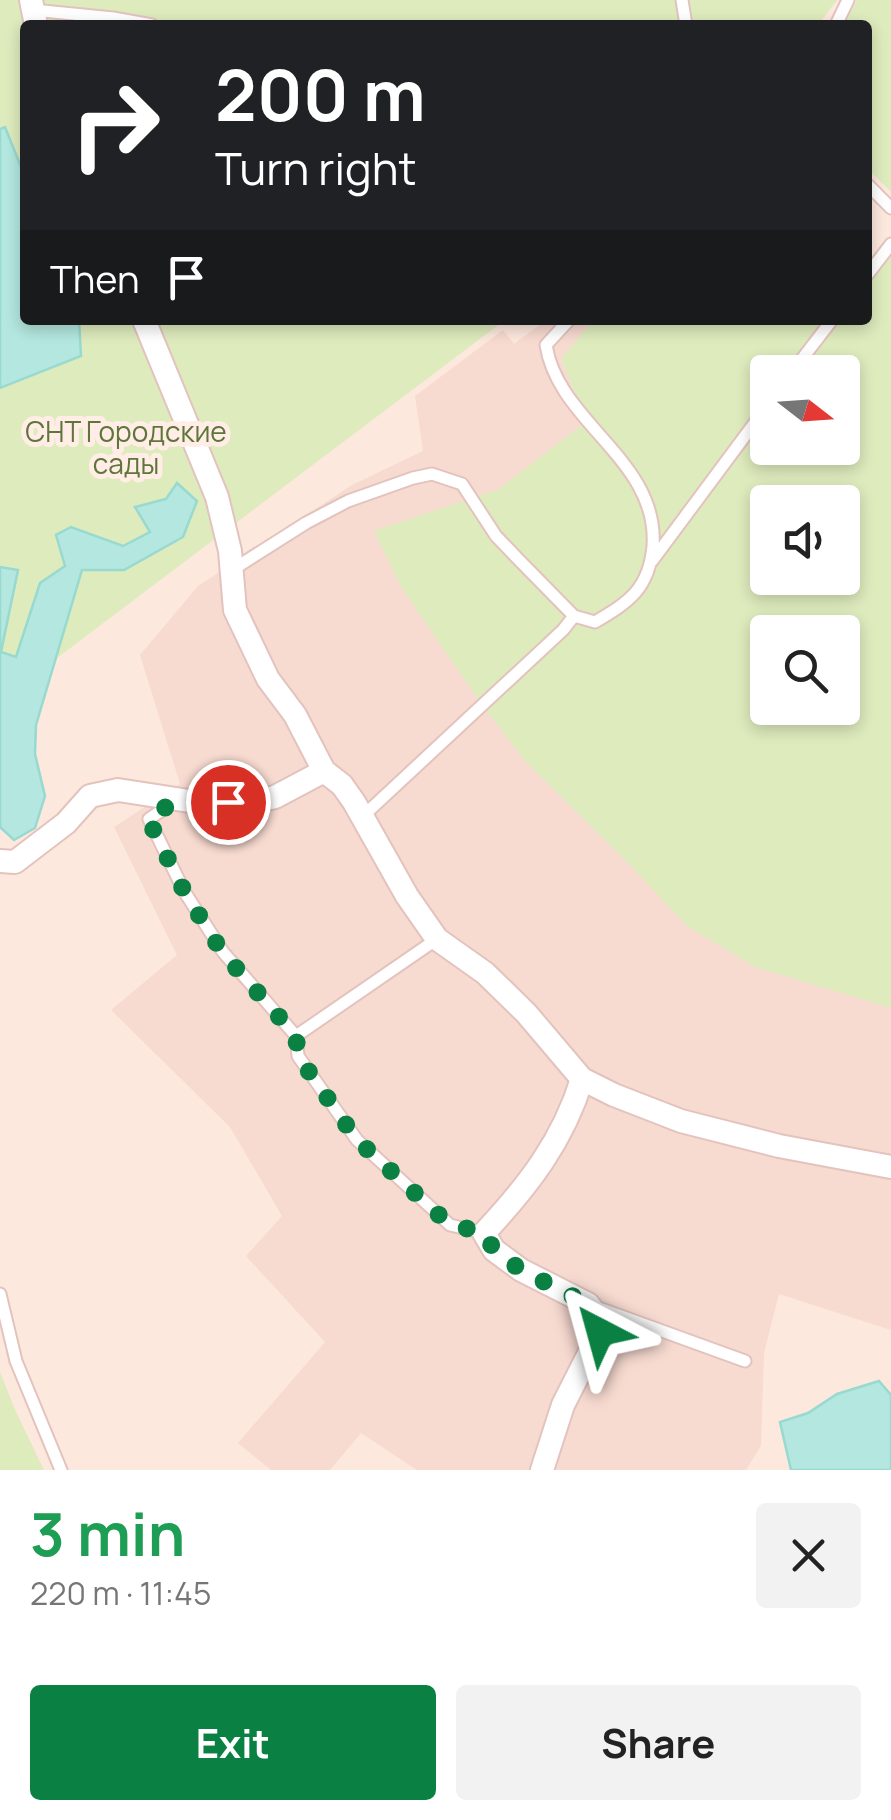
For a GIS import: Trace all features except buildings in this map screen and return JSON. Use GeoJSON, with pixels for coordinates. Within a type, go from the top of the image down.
{"type":"FeatureCollection","features":[{"type":"Feature","properties":{"kind":"street"},"geometry":{"type":"LineString","coordinates":[[146,325],[216,497],[230,551],[235,610],[268,679],[295,715],[324,771],[342,785],[437,939],[485,974],[526,1013],[582,1079],[614,1096],[682,1122],[779,1146],[891,1167]]}},
{"type":"Feature","properties":{"kind":"street"},"geometry":{"type":"LineString","coordinates":[[0,861],[16,862],[66,822],[90,796],[118,790],[175,801],[253,802],[275,796],[324,771]]}},
{"type":"Feature","properties":{"kind":"street"},"geometry":{"type":"LineString","coordinates":[[542,1470],[563,1405],[600,1332],[599,1318],[588,1304],[521,1270],[494,1250],[484,1232],[521,1194],[560,1135],[582,1079]]}},
{"type":"Feature","properties":{"kind":"lane"},"geometry":{"type":"LineString","coordinates":[[33,12],[124,20]]}},
{"type":"Feature","properties":{"kind":"lane"},"geometry":{"type":"LineString","coordinates":[[872,189],[891,208]]}},
{"type":"Feature","properties":{"kind":"lane"},"geometry":{"type":"LineString","coordinates":[[872,269],[891,244]]}},
{"type":"Feature","properties":{"kind":"lane"},"geometry":{"type":"LineString","coordinates":[[564,325],[546,345],[549,362],[570,397],[633,474],[650,507],[652,561]]}},
{"type":"Feature","properties":{"kind":"lane"},"geometry":{"type":"LineString","coordinates":[[805,355],[828,325]]}},
{"type":"Feature","properties":{"kind":"lane"},"geometry":{"type":"LineString","coordinates":[[232,570],[306,522],[348,501],[432,474],[462,484],[496,536],[574,616],[595,622],[625,604],[641,588],[652,561],[750,430]]}},
{"type":"Feature","properties":{"kind":"lane"},"geometry":{"type":"LineString","coordinates":[[362,816],[574,616]]}},
{"type":"Feature","properties":{"kind":"lane"},"geometry":{"type":"LineString","coordinates":[[175,801],[148,819],[184,891],[222,952],[296,1036],[298,1056],[357,1140],[450,1225],[484,1232]]}},
{"type":"Feature","properties":{"kind":"lane"},"geometry":{"type":"LineString","coordinates":[[296,1036],[437,939]]}},
{"type":"Feature","properties":{"kind":"lane"},"geometry":{"type":"LineString","coordinates":[[0,1294],[16,1361],[61,1470]]}},
{"type":"Feature","properties":{"kind":"lane"},"geometry":{"type":"LineString","coordinates":[[588,1304],[745,1361]]}},
{"type":"Feature","properties":{"kind":"shaded area"},"geometry":{"type":"Polygon","coordinates":[[[539,325],[589,325],[561,359],[588,421],[499,489],[375,532],[401,587],[526,762],[687,926],[755,967],[891,1008],[891,1330],[779,1294],[764,1353],[761,1445],[746,1470],[417,1470],[361,1433],[330,1470],[271,1470],[238,1443],[325,1342],[246,1256],[282,1216],[230,1127],[111,1010],[177,955],[114,827],[180,784],[140,655],[198,586],[352,485],[423,451],[415,396],[503,330],[514,344],[539,325]]]}},
{"type":"Feature","properties":{"kind":"green space","name":"СНТ Городские сады"},"geometry":{"type":"Polygon","coordinates":[[[0,0],[837,0],[822,20],[20,20],[20,325],[498,325],[0,701],[0,0]]]}},
{"type":"Feature","properties":{"kind":"green space"},"geometry":{"type":"Polygon","coordinates":[[[857,0],[891,0],[891,192],[872,173],[872,20],[846,20],[857,0]]]}},
{"type":"Feature","properties":{"kind":"green space"},"geometry":{"type":"Polygon","coordinates":[[[891,238],[891,1008],[755,967],[687,926],[526,762],[401,587],[374,531],[499,489],[587,421],[561,359],[589,325],[872,325],[872,262],[891,238]]]}},
{"type":"Feature","properties":{"kind":"green space"},"geometry":{"type":"Polygon","coordinates":[[[0,1372],[16,1412],[44,1470],[0,1470],[0,1372]]]}},
{"type":"Feature","properties":{"kind":"water"},"geometry":{"type":"Polygon","coordinates":[[[5,127],[20,164],[20,325],[79,325],[81,356],[0,388],[0,129],[5,127]]]}},
{"type":"Feature","properties":{"kind":"water"},"geometry":{"type":"Polygon","coordinates":[[[177,483],[197,501],[183,537],[124,570],[82,570],[36,725],[35,754],[45,796],[35,828],[14,840],[0,827],[0,567],[18,570],[1,652],[16,657],[40,583],[65,566],[56,535],[71,527],[123,546],[150,532],[135,507],[166,499],[177,483]]]}},
{"type":"Feature","properties":{"kind":"water"},"geometry":{"type":"Polygon","coordinates":[[[879,1381],[891,1395],[891,1470],[791,1470],[780,1422],[808,1413],[837,1394],[879,1381]]]}},
{"type":"Feature","properties":{"kind":"route"},"geometry":{"type":"LineString","coordinates":[[228,802],[175,801],[148,819],[184,891],[222,952],[296,1036],[298,1056],[357,1140],[450,1225],[484,1232],[494,1250],[521,1270],[588,1304],[599,1318],[600,1332]]}}]}
